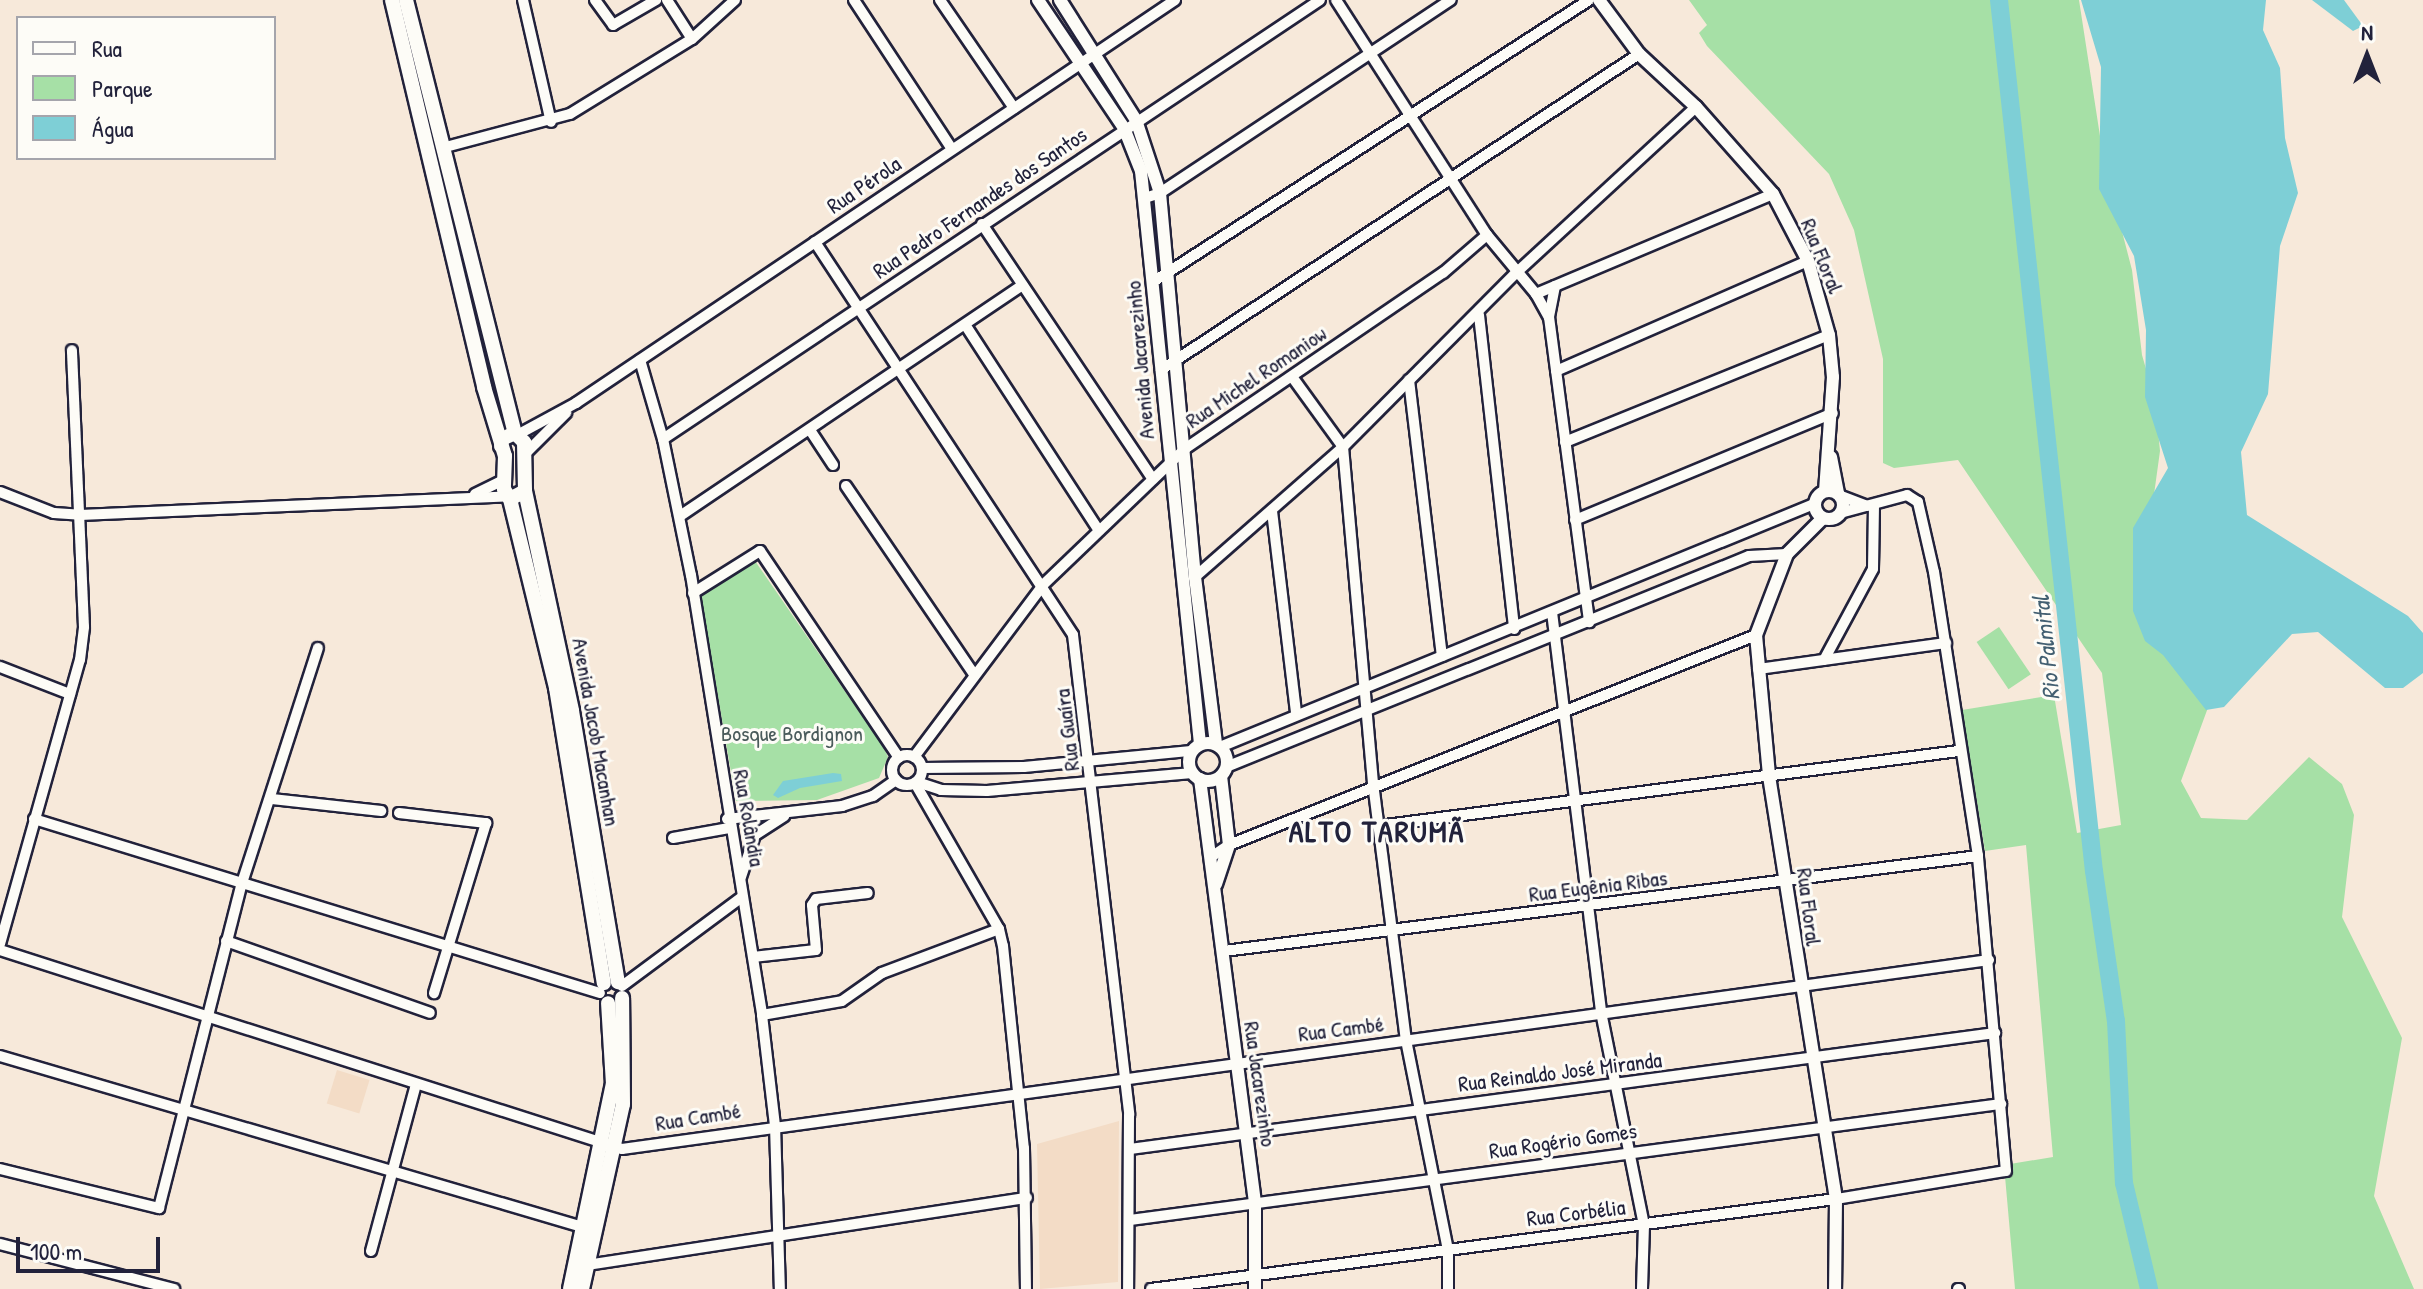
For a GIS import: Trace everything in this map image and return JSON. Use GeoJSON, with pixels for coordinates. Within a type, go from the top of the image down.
{"type":"FeatureCollection","features":[{"type":"Feature","properties":{"kind":"main road","name":"Avenida Jacob Macanhan"},"geometry":{"type":"LineString","coordinates":[[392,0],[506,461],[502,481],[509,497],[556,688],[612,991]]}},
{"type":"Feature","properties":{"kind":"main road","name":"Avenida Jacob Macanhan"},"geometry":{"type":"LineString","coordinates":[[406,0],[517,434],[526,453],[525,491],[569,697],[612,991],[613,1084],[609,1146],[582,1289]]}},
{"type":"Feature","properties":{"kind":"main road"},"geometry":{"type":"LineString","coordinates":[[501,446],[506,435],[517,434]]}},
{"type":"Feature","properties":{"kind":"main road"},"geometry":{"type":"LineString","coordinates":[[509,497],[525,491]]}},
{"type":"Feature","properties":{"kind":"main road","name":"Avenida Jacob Macanhan"},"geometry":{"type":"LineString","coordinates":[[570,1289],[609,1146]]}},
{"type":"Feature","properties":{"kind":"street"},"geometry":{"type":"LineString","coordinates":[[523,0],[551,122]]}},
{"type":"Feature","properties":{"kind":"street"},"geometry":{"type":"LineString","coordinates":[[595,0],[613,25],[656,0]]}},
{"type":"Feature","properties":{"kind":"street"},"geometry":{"type":"LineString","coordinates":[[667,0],[692,39]]}},
{"type":"Feature","properties":{"kind":"street"},"geometry":{"type":"LineString","coordinates":[[442,148],[551,122],[615,90],[692,39],[735,0]]}},
{"type":"Feature","properties":{"kind":"street"},"geometry":{"type":"LineString","coordinates":[[854,0],[952,149]]}},
{"type":"Feature","properties":{"kind":"street"},"geometry":{"type":"LineString","coordinates":[[940,0],[1014,108]]}},
{"type":"Feature","properties":{"kind":"street","name":"Avenida Jacarezinho"},"geometry":{"type":"LineString","coordinates":[[1038,0],[1124,128],[1145,198],[1196,748],[1196,776]]}},
{"type":"Feature","properties":{"kind":"street","name":"Avenida Jacarezinho"},"geometry":{"type":"LineString","coordinates":[[1060,0],[1136,120],[1160,193],[1186,448],[1195,577],[1224,771]]}},
{"type":"Feature","properties":{"kind":"street","name":"Rua Pérola"},"geometry":{"type":"LineString","coordinates":[[517,434],[576,403],[1096,55],[1156,5],[1175,0]]}},
{"type":"Feature","properties":{"kind":"street","name":"Rua Pedro Fernandes dos Santos"},"geometry":{"type":"LineString","coordinates":[[663,439],[1124,128],[1320,0]]}},
{"type":"Feature","properties":{"kind":"street"},"geometry":{"type":"LineString","coordinates":[[1336,0],[1487,235],[1536,294],[1549,317]]}},
{"type":"Feature","properties":{"kind":"street"},"geometry":{"type":"LineString","coordinates":[[1145,198],[1160,193],[1451,0]]}},
{"type":"Feature","properties":{"kind":"street"},"geometry":{"type":"LineString","coordinates":[[1153,282],[1169,275],[1589,0]]}},
{"type":"Feature","properties":{"kind":"street","name":"Rua Floral"},"geometry":{"type":"LineString","coordinates":[[1599,0],[1639,54],[1696,107],[1773,194],[1808,261],[1829,335],[1833,413],[1830,452],[1834,493],[1840,513]]}},
{"type":"Feature","properties":{"kind":"street"},"geometry":{"type":"LineString","coordinates":[[1161,370],[1639,54]]}},
{"type":"Feature","properties":{"kind":"street"},"geometry":{"type":"LineString","coordinates":[[1195,577],[1343,447],[1479,315],[1516,273],[1696,107]]}},
{"type":"Feature","properties":{"kind":"street"},"geometry":{"type":"LineString","coordinates":[[1536,294],[1773,194]]}},
{"type":"Feature","properties":{"kind":"street"},"geometry":{"type":"LineString","coordinates":[[982,224],[1153,479]]}},
{"type":"Feature","properties":{"kind":"street","name":"Rua Michel Romaniow"},"geometry":{"type":"LineString","coordinates":[[914,757],[1044,584],[1186,448],[1443,273],[1487,235]]}},
{"type":"Feature","properties":{"kind":"street","name":"Rua Guaíra"},"geometry":{"type":"LineString","coordinates":[[815,242],[1044,584],[1078,651],[1125,1076],[1130,1149],[1128,1289]]}},
{"type":"Feature","properties":{"kind":"street"},"geometry":{"type":"LineString","coordinates":[[1556,371],[1808,261]]}},
{"type":"Feature","properties":{"kind":"street"},"geometry":{"type":"LineString","coordinates":[[680,516],[900,372],[1022,285]]}},
{"type":"Feature","properties":{"kind":"street"},"geometry":{"type":"LineString","coordinates":[[1555,286],[1549,317],[1589,622]]}},
{"type":"Feature","properties":{"kind":"street"},"geometry":{"type":"LineString","coordinates":[[1479,315],[1514,629]]}},
{"type":"Feature","properties":{"kind":"street"},"geometry":{"type":"LineString","coordinates":[[966,326],[1099,531]]}},
{"type":"Feature","properties":{"kind":"street"},"geometry":{"type":"LineString","coordinates":[[1565,442],[1829,335]]}},
{"type":"Feature","properties":{"kind":"street"},"geometry":{"type":"LineString","coordinates":[[72,350],[84,627],[70,694],[0,947],[609,1146]]}},
{"type":"Feature","properties":{"kind":"street","name":"Rua Rolândia"},"geometry":{"type":"LineString","coordinates":[[640,360],[663,439],[680,516],[728,824],[762,1015],[775,1125],[781,1233],[780,1289]]}},
{"type":"Feature","properties":{"kind":"street"},"geometry":{"type":"LineString","coordinates":[[1293,378],[1343,447],[1378,826],[1395,931],[1406,1040],[1448,1250],[1448,1289]]}},
{"type":"Feature","properties":{"kind":"street"},"geometry":{"type":"LineString","coordinates":[[1409,380],[1442,656]]}},
{"type":"Feature","properties":{"kind":"street","name":"Rua Pérola"},"geometry":{"type":"LineString","coordinates":[[526,453],[576,403]]}},
{"type":"Feature","properties":{"kind":"street"},"geometry":{"type":"LineString","coordinates":[[1575,520],[1833,413]]}},
{"type":"Feature","properties":{"kind":"street"},"geometry":{"type":"LineString","coordinates":[[810,430],[833,465]]}},
{"type":"Feature","properties":{"kind":"street"},"geometry":{"type":"LineString","coordinates":[[474,495],[502,481]]}},
{"type":"Feature","properties":{"kind":"street"},"geometry":{"type":"LineString","coordinates":[[846,486],[974,674]]}},
{"type":"Feature","properties":{"kind":"street"},"geometry":{"type":"LineString","coordinates":[[0,492],[54,513],[80,515],[474,495],[509,497]]}},
{"type":"Feature","properties":{"kind":"street"},"geometry":{"type":"LineString","coordinates":[[1834,493],[1871,506]]}},
{"type":"Feature","properties":{"kind":"street","name":"Rua Floral"},"geometry":{"type":"LineString","coordinates":[[1800,539],[1814,505],[1834,493]]}},
{"type":"Feature","properties":{"kind":"street"},"geometry":{"type":"LineString","coordinates":[[922,768],[1091,762],[1218,746],[1514,629],[1814,505],[1823,518],[1907,495],[1918,502],[1946,643],[1959,751],[1978,856],[2001,1104]]}},
{"type":"Feature","properties":{"kind":"street"},"geometry":{"type":"LineString","coordinates":[[1824,660],[1873,569],[1871,506]]}},
{"type":"Feature","properties":{"kind":"street"},"geometry":{"type":"LineString","coordinates":[[1272,511],[1296,713]]}},
{"type":"Feature","properties":{"kind":"street","name":"Rua Floral"},"geometry":{"type":"LineString","coordinates":[[1823,518],[1787,554],[1756,635],[1769,776],[1787,882],[1798,983],[1826,1124],[1836,1199],[1835,1289]]}},
{"type":"Feature","properties":{"kind":"street"},"geometry":{"type":"LineString","coordinates":[[693,593],[760,551],[899,758]]}},
{"type":"Feature","properties":{"kind":"street"},"geometry":{"type":"LineString","coordinates":[[673,838],[728,824],[852,803],[896,780],[941,790],[1093,785],[1224,771],[1749,556],[1787,554]]}},
{"type":"Feature","properties":{"kind":"street"},"geometry":{"type":"LineString","coordinates":[[1552,612],[1601,1012],[1632,1153],[1644,1225],[1642,1289]]}},
{"type":"Feature","properties":{"kind":"street"},"geometry":{"type":"LineString","coordinates":[[1211,857],[1229,845],[1374,791],[1756,635]]}},
{"type":"Feature","properties":{"kind":"street"},"geometry":{"type":"LineString","coordinates":[[1758,669],[1946,643]]}},
{"type":"Feature","properties":{"kind":"street"},"geometry":{"type":"LineString","coordinates":[[0,1169],[159,1208],[242,883],[272,799],[318,648]]}},
{"type":"Feature","properties":{"kind":"street"},"geometry":{"type":"LineString","coordinates":[[0,667],[70,694]]}},
{"type":"Feature","properties":{"kind":"street"},"geometry":{"type":"LineString","coordinates":[[1378,826],[1573,798],[1959,751]]}},
{"type":"Feature","properties":{"kind":"street"},"geometry":{"type":"LineString","coordinates":[[899,758],[914,757],[922,768]]}},
{"type":"Feature","properties":{"kind":"street"},"geometry":{"type":"LineString","coordinates":[[896,780],[892,768],[899,758]]}},
{"type":"Feature","properties":{"kind":"street"},"geometry":{"type":"LineString","coordinates":[[916,782],[922,768]]}},
{"type":"Feature","properties":{"kind":"street","name":"Rua Jacarezinho"},"geometry":{"type":"LineString","coordinates":[[1216,884],[1229,845],[1224,771]]}},
{"type":"Feature","properties":{"kind":"street","name":"Rua Jacarezinho"},"geometry":{"type":"LineString","coordinates":[[1196,776],[1216,884],[1247,1135],[1255,1203],[1256,1283]]}},
{"type":"Feature","properties":{"kind":"street"},"geometry":{"type":"LineString","coordinates":[[916,782],[999,929],[1027,1198],[1026,1289]]}},
{"type":"Feature","properties":{"kind":"street"},"geometry":{"type":"LineString","coordinates":[[272,799],[381,811]]}},
{"type":"Feature","properties":{"kind":"street"},"geometry":{"type":"LineString","coordinates":[[399,813],[486,823],[434,993]]}},
{"type":"Feature","properties":{"kind":"street"},"geometry":{"type":"LineString","coordinates":[[740,884],[755,835],[789,813]]}},
{"type":"Feature","properties":{"kind":"street"},"geometry":{"type":"LineString","coordinates":[[34,819],[448,950],[612,991],[742,897]]}},
{"type":"Feature","properties":{"kind":"street","name":"Rua Eugênia Ribas"},"geometry":{"type":"LineString","coordinates":[[1224,951],[1587,908],[1978,856]]}},
{"type":"Feature","properties":{"kind":"street"},"geometry":{"type":"LineString","coordinates":[[753,957],[816,950],[812,905],[816,899],[868,893]]}},
{"type":"Feature","properties":{"kind":"street"},"geometry":{"type":"LineString","coordinates":[[762,1015],[842,1001],[882,973],[999,929]]}},
{"type":"Feature","properties":{"kind":"street"},"geometry":{"type":"LineString","coordinates":[[226,941],[430,1013]]}},
{"type":"Feature","properties":{"kind":"street","name":"Rua Cambé"},"geometry":{"type":"LineString","coordinates":[[609,1146],[1406,1040],[1798,983],[1989,960]]}},
{"type":"Feature","properties":{"kind":"street","name":"Rua Reinaldo José Miranda"},"geometry":{"type":"LineString","coordinates":[[1130,1149],[1813,1060],[1995,1033]]}},
{"type":"Feature","properties":{"kind":"street"},"geometry":{"type":"LineString","coordinates":[[0,1056],[586,1228]]}},
{"type":"Feature","properties":{"kind":"street"},"geometry":{"type":"LineString","coordinates":[[371,1251],[416,1084]]}},
{"type":"Feature","properties":{"kind":"street","name":"Rua Rogério Gomes"},"geometry":{"type":"LineString","coordinates":[[1130,1220],[1826,1124],[2001,1104]]}},
{"type":"Feature","properties":{"kind":"street","name":"Rua Corbélia"},"geometry":{"type":"LineString","coordinates":[[1151,1289],[1256,1283],[1448,1250],[1836,1199],[2006,1171],[2001,1104]]}},
{"type":"Feature","properties":{"kind":"street"},"geometry":{"type":"LineString","coordinates":[[587,1265],[781,1233],[1027,1198]]}},
{"type":"Feature","properties":{"kind":"street"},"geometry":{"type":"LineString","coordinates":[[0,1244],[174,1289]]}},
{"type":"Feature","properties":{"kind":"shaded area"},"geometry":{"type":"Polygon","coordinates":[[[337,1070],[370,1080],[359,1113],[327,1103],[337,1070]]]}},
{"type":"Feature","properties":{"kind":"shaded area"},"geometry":{"type":"Polygon","coordinates":[[[1119,1121],[1118,1282],[1040,1289],[1037,1144],[1119,1121]]]}},
{"type":"Feature","properties":{"kind":"green space"},"geometry":{"type":"Polygon","coordinates":[[[1689,0],[2079,0],[2104,162],[2132,270],[2142,355],[2155,400],[2160,451],[2145,560],[2213,694],[2181,781],[2201,818],[2247,820],[2309,757],[2342,784],[2354,815],[2342,917],[2402,1038],[2374,1196],[2414,1289],[2015,1289],[2004,1165],[2053,1157],[2026,845],[1985,851],[1962,710],[2054,695],[2077,833],[2121,825],[2102,673],[1958,460],[1894,468],[1883,463],[1883,359],[1854,230],[1829,174],[1707,46],[1699,33],[1707,25],[1689,0]]]}},
{"type":"Feature","properties":{"kind":"green space","name":"Bosque Bordignon"},"geometry":{"type":"Polygon","coordinates":[[[753,558],[884,748],[888,757],[879,778],[817,800],[736,801],[700,592],[753,558]]]}},
{"type":"Feature","properties":{"kind":"green space"},"geometry":{"type":"Polygon","coordinates":[[[1999,627],[2031,674],[2008,689],[1977,642],[1999,627]]]}},
{"type":"Feature","properties":{"kind":"water"},"geometry":{"type":"Polygon","coordinates":[[[2081,0],[2266,0],[2263,30],[2280,68],[2285,138],[2298,193],[2280,246],[2268,394],[2241,452],[2247,515],[2408,616],[2423,633],[2423,673],[2403,688],[2385,688],[2318,632],[2292,634],[2224,707],[2206,710],[2163,655],[2145,641],[2133,611],[2133,528],[2168,468],[2145,397],[2146,330],[2134,256],[2099,189],[2101,67],[2081,0]]]}},
{"type":"Feature","properties":{"kind":"water"},"geometry":{"type":"Polygon","coordinates":[[[2312,0],[2344,0],[2363,26],[2353,31],[2312,0]]]}},
{"type":"Feature","properties":{"kind":"water"},"geometry":{"type":"Polygon","coordinates":[[[841,774],[842,781],[800,788],[778,798],[773,795],[783,781],[841,774]]]}},
{"type":"Feature","properties":{"kind":"waterway","name":"Rio Palmital"},"geometry":{"type":"LineString","coordinates":[[1999,0],[2094,871],[2116,1021],[2124,1183],[2149,1289]]}},
{"type":"Feature","properties":{"kind":"district","name":"ALTO TARUMÃ"},"geometry":{"type":"Point","coordinates":[1377,831]}}]}
